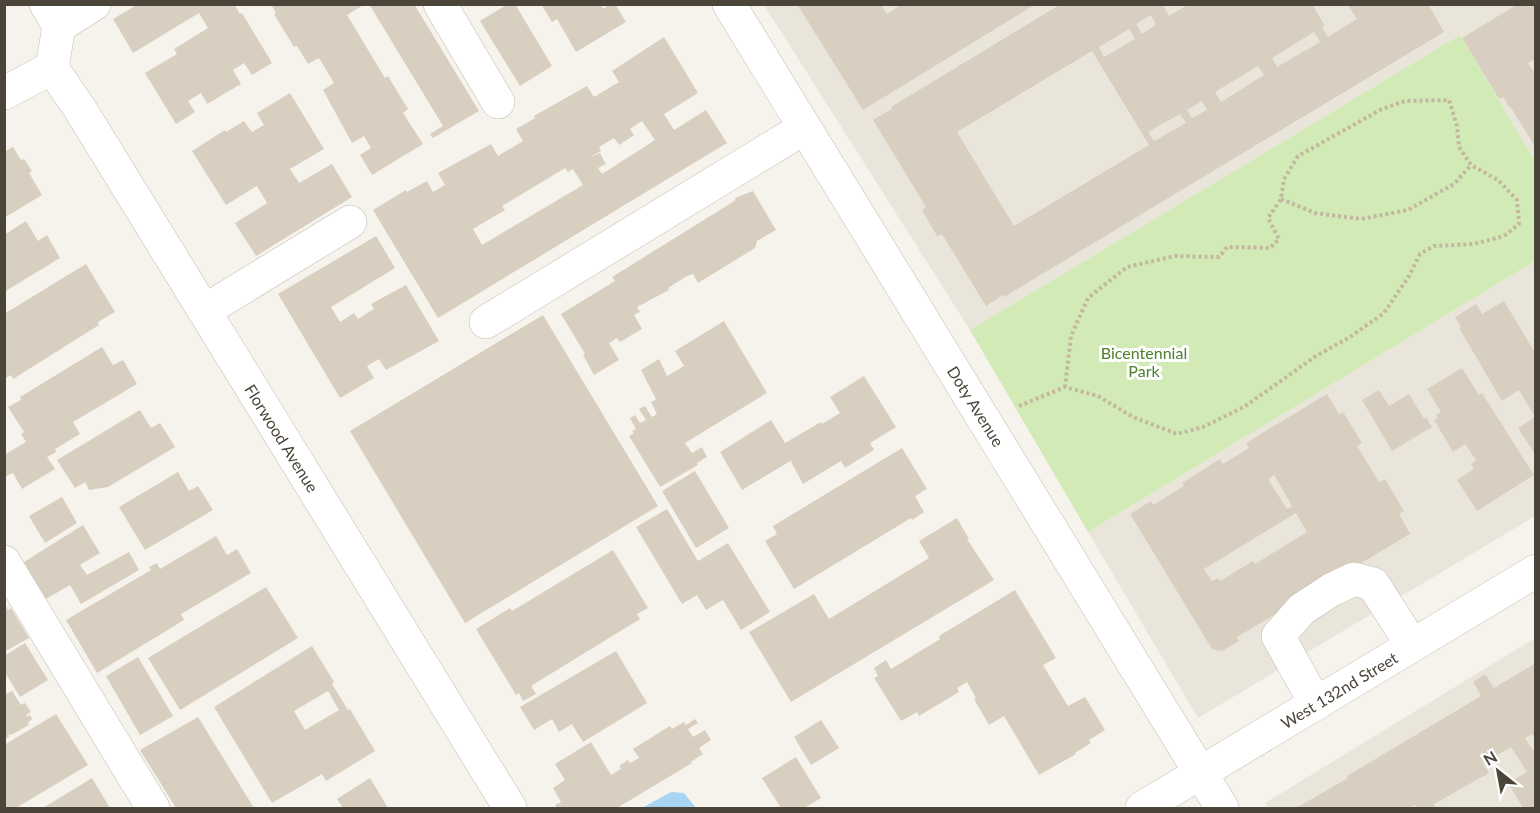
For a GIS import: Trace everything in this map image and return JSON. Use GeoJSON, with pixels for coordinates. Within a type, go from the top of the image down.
{"type":"FeatureCollection","features":[{"type":"Feature","properties":{"kind":"street"},"geometry":{"type":"LineString","coordinates":[[4,93],[52,68],[52,15],[94,4]]}},
{"type":"Feature","properties":{"kind":"street"},"geometry":{"type":"LineString","coordinates":[[440,4],[498,102]]}},
{"type":"Feature","properties":{"kind":"street","name":"Doty Avenue"},"geometry":{"type":"LineString","coordinates":[[729,4],[1222,808]]}},
{"type":"Feature","properties":{"kind":"street","name":"Florwood Avenue"},"geometry":{"type":"LineString","coordinates":[[52,68],[80,109],[510,808]]}},
{"type":"Feature","properties":{"kind":"street"},"geometry":{"type":"LineString","coordinates":[[486,322],[804,128]]}},
{"type":"Feature","properties":{"kind":"street"},"geometry":{"type":"LineString","coordinates":[[204,311],[350,222]]}},
{"type":"Feature","properties":{"kind":"street"},"geometry":{"type":"LineString","coordinates":[[4,562],[153,808]]}},
{"type":"Feature","properties":{"kind":"street","name":"West 132nd Street"},"geometry":{"type":"LineString","coordinates":[[1142,808],[1536,571]]}},
{"type":"Feature","properties":{"kind":"street"},"geometry":{"type":"LineString","coordinates":[[1316,704],[1278,636],[1302,609],[1330,590],[1354,579],[1372,584],[1412,645]]}},
{"type":"Feature","properties":{"kind":"path"},"geometry":{"type":"LineString","coordinates":[[986,423],[1029,401],[1065,387],[1098,396],[1133,417],[1177,434],[1203,427],[1244,407],[1307,362],[1350,337],[1384,313],[1409,276],[1420,254],[1434,246],[1474,244],[1504,236],[1519,224],[1516,200],[1498,180],[1471,165],[1459,147],[1457,126],[1449,100],[1405,100],[1382,109],[1298,156],[1284,178],[1281,199],[1268,218],[1279,239],[1270,248],[1227,247],[1219,257],[1175,256],[1127,267],[1088,298],[1071,336],[1065,387]]}},
{"type":"Feature","properties":{"kind":"path"},"geometry":{"type":"LineString","coordinates":[[1281,199],[1315,213],[1361,219],[1408,210],[1454,184],[1471,165]]}},
{"type":"Feature","properties":{"kind":"shaded area"},"geometry":{"type":"Polygon","coordinates":[[[764,5],[1535,5],[1535,161],[1460,35],[970,330],[764,5]]]}},
{"type":"Feature","properties":{"kind":"shaded area"},"geometry":{"type":"Polygon","coordinates":[[[1535,261],[1535,516],[1198,718],[1088,532],[1535,261]]]}},
{"type":"Feature","properties":{"kind":"shaded area"},"geometry":{"type":"Polygon","coordinates":[[[1535,638],[1535,808],[1268,808],[1265,803],[1535,638]]]}},
{"type":"Feature","properties":{"kind":"green space","name":"Bicentennial Park"},"geometry":{"type":"Polygon","coordinates":[[[1460,35],[1535,161],[1535,261],[1088,532],[970,330],[1460,35]]]}},
{"type":"Feature","properties":{"kind":"water"},"geometry":{"type":"Polygon","coordinates":[[[671,792],[684,793],[696,808],[642,808],[671,792]]]}},
{"type":"Feature","properties":{"kind":"building"},"geometry":{"type":"Polygon","coordinates":[[[138,4],[234,4],[240,14],[242,13],[272,63],[252,75],[244,63],[233,70],[241,84],[207,104],[201,93],[188,101],[195,112],[176,124],[145,73],[177,54],[174,49],[208,28],[199,13],[133,53],[113,19],[138,4]]]}},
{"type":"Feature","properties":{"kind":"building"},"geometry":{"type":"Polygon","coordinates":[[[271,4],[365,4],[347,15],[385,78],[388,76],[408,109],[403,113],[423,144],[372,175],[360,155],[371,148],[364,136],[352,143],[323,90],[334,83],[319,58],[308,64],[297,46],[294,47],[274,14],[276,13],[271,4]]]}},
{"type":"Feature","properties":{"kind":"building"},"geometry":{"type":"Polygon","coordinates":[[[369,4],[414,4],[479,111],[433,138],[430,134],[443,126],[369,4]]]}},
{"type":"Feature","properties":{"kind":"building"},"geometry":{"type":"Polygon","coordinates":[[[508,4],[515,4],[552,66],[520,86],[480,21],[508,4]]]}},
{"type":"Feature","properties":{"kind":"building"},"geometry":{"type":"Polygon","coordinates":[[[541,4],[601,4],[603,9],[615,4],[626,22],[576,52],[557,19],[552,22],[541,4]]]}},
{"type":"Feature","properties":{"kind":"building"},"geometry":{"type":"Polygon","coordinates":[[[797,4],[881,4],[887,14],[902,4],[1036,4],[863,110],[797,4]]]}},
{"type":"Feature","properties":{"kind":"building"},"geometry":{"type":"Polygon","coordinates":[[[1061,4],[1169,4],[1164,7],[1169,16],[1189,4],[1312,4],[1325,26],[1322,28],[1328,37],[1357,19],[1347,4],[1428,4],[1444,32],[986,306],[942,234],[937,236],[922,210],[926,207],[873,120],[892,109],[891,107],[1061,4]],[[1151,15],[1136,24],[1142,34],[1156,25],[1151,15]],[[1129,29],[1099,47],[1104,57],[1135,39],[1129,29]],[[1314,32],[1272,58],[1277,67],[1320,42],[1314,32]],[[1092,51],[957,132],[1014,226],[1149,145],[1092,51]],[[1258,66],[1215,92],[1221,102],[1264,75],[1258,66]],[[1202,101],[1187,110],[1192,118],[1207,110],[1202,101]],[[1180,114],[1148,132],[1154,141],[1186,123],[1180,114]]]}},
{"type":"Feature","properties":{"kind":"building"},"geometry":{"type":"Polygon","coordinates":[[[1518,4],[1536,4],[1536,59],[1528,63],[1536,75],[1534,77],[1536,80],[1536,148],[1503,97],[1499,99],[1462,38],[1518,4]]]}},
{"type":"Feature","properties":{"kind":"building"},"geometry":{"type":"Polygon","coordinates":[[[664,37],[698,93],[664,114],[674,130],[706,110],[727,143],[438,318],[373,210],[406,190],[407,192],[427,181],[433,192],[445,185],[438,173],[491,144],[498,156],[523,141],[516,129],[535,118],[534,116],[587,86],[594,97],[619,82],[612,71],[664,37]],[[642,121],[630,129],[634,135],[619,145],[614,138],[599,147],[601,151],[590,157],[600,153],[606,164],[598,168],[602,174],[655,140],[642,121]],[[565,168],[502,206],[505,210],[473,229],[482,245],[583,185],[573,169],[568,172],[565,168]]]}},
{"type":"Feature","properties":{"kind":"building"},"geometry":{"type":"Polygon","coordinates":[[[290,93],[324,149],[290,169],[299,183],[332,164],[352,197],[256,256],[235,223],[267,203],[257,186],[226,205],[192,151],[244,121],[252,132],[264,125],[257,113],[290,93]]]}},
{"type":"Feature","properties":{"kind":"building"},"geometry":{"type":"Polygon","coordinates":[[[13,147],[32,171],[29,173],[42,195],[4,218],[4,152],[13,147]]]}},
{"type":"Feature","properties":{"kind":"building"},"geometry":{"type":"Polygon","coordinates":[[[753,191],[776,230],[757,241],[755,248],[698,283],[693,274],[687,276],[668,288],[669,290],[637,307],[640,312],[634,315],[642,329],[620,342],[617,338],[609,343],[619,360],[594,375],[583,355],[585,354],[561,314],[615,281],[612,277],[736,200],[735,198],[753,191]]]}},
{"type":"Feature","properties":{"kind":"building"},"geometry":{"type":"Polygon","coordinates":[[[26,221],[38,241],[47,235],[60,258],[4,292],[4,235],[26,221]]]}},
{"type":"Feature","properties":{"kind":"building"},"geometry":{"type":"Polygon","coordinates":[[[376,236],[395,268],[331,307],[340,322],[354,313],[358,319],[374,309],[371,304],[406,285],[439,341],[386,370],[379,359],[367,366],[374,378],[340,398],[278,294],[376,236]]]}},
{"type":"Feature","properties":{"kind":"building"},"geometry":{"type":"Polygon","coordinates":[[[86,264],[115,312],[98,322],[99,325],[13,379],[11,375],[4,379],[4,314],[86,264]]]}},
{"type":"Feature","properties":{"kind":"building"},"geometry":{"type":"Polygon","coordinates":[[[1504,301],[1536,354],[1536,456],[1518,428],[1535,417],[1519,390],[1502,401],[1459,328],[1461,327],[1455,317],[1476,304],[1482,314],[1504,301]]]}},
{"type":"Feature","properties":{"kind":"building"},"geometry":{"type":"Polygon","coordinates":[[[543,315],[658,506],[465,623],[350,431],[543,315]]]}},
{"type":"Feature","properties":{"kind":"building"},"geometry":{"type":"Polygon","coordinates":[[[724,321],[767,393],[685,443],[692,453],[702,447],[707,457],[697,463],[698,465],[660,487],[629,436],[636,429],[630,418],[635,415],[640,423],[646,420],[639,409],[645,406],[652,417],[657,414],[651,402],[656,399],[641,370],[659,359],[667,376],[684,366],[675,351],[724,321]]]}},
{"type":"Feature","properties":{"kind":"building"},"geometry":{"type":"Polygon","coordinates":[[[102,347],[113,365],[123,360],[137,384],[73,422],[80,434],[55,449],[56,452],[47,457],[55,469],[22,489],[13,473],[4,477],[4,455],[26,442],[21,434],[24,432],[8,407],[21,400],[20,397],[102,347]]]}},
{"type":"Feature","properties":{"kind":"building"},"geometry":{"type":"Polygon","coordinates":[[[1462,368],[1479,395],[1482,393],[1534,475],[1477,511],[1457,480],[1474,469],[1471,464],[1476,460],[1465,444],[1453,452],[1434,420],[1441,412],[1427,389],[1462,368]]]}},
{"type":"Feature","properties":{"kind":"building"},"geometry":{"type":"Polygon","coordinates":[[[864,376],[896,427],[870,443],[874,450],[845,468],[841,461],[803,484],[792,460],[742,490],[720,452],[771,420],[785,443],[821,422],[822,424],[840,413],[830,397],[864,376]]]}},
{"type":"Feature","properties":{"kind":"building"},"geometry":{"type":"Polygon","coordinates":[[[1379,390],[1389,406],[1409,394],[1424,419],[1426,417],[1432,427],[1392,451],[1362,400],[1379,390]]]}},
{"type":"Feature","properties":{"kind":"building"},"geometry":{"type":"Polygon","coordinates":[[[1327,394],[1339,414],[1343,412],[1362,443],[1357,446],[1379,482],[1385,479],[1404,511],[1399,514],[1410,534],[1237,637],[1239,641],[1222,651],[1212,649],[1130,514],[1151,501],[1153,505],[1184,486],[1182,483],[1220,459],[1223,464],[1249,448],[1246,443],[1327,394]],[[1274,475],[1268,479],[1287,509],[1292,506],[1274,475]],[[1296,513],[1204,569],[1212,581],[1218,578],[1220,581],[1253,561],[1255,564],[1307,532],[1296,513]]]}},
{"type":"Feature","properties":{"kind":"building"},"geometry":{"type":"Polygon","coordinates":[[[140,410],[151,428],[160,423],[175,447],[108,487],[89,490],[85,482],[75,488],[57,460],[140,410]]]}},
{"type":"Feature","properties":{"kind":"building"},"geometry":{"type":"Polygon","coordinates":[[[902,448],[927,489],[915,496],[924,512],[794,589],[765,541],[777,534],[773,526],[902,448]]]}},
{"type":"Feature","properties":{"kind":"building"},"geometry":{"type":"Polygon","coordinates":[[[695,471],[729,528],[696,548],[662,491],[695,471]]]}},
{"type":"Feature","properties":{"kind":"building"},"geometry":{"type":"Polygon","coordinates":[[[178,472],[189,491],[198,486],[213,510],[145,550],[119,507],[178,472]]]}},
{"type":"Feature","properties":{"kind":"building"},"geometry":{"type":"Polygon","coordinates":[[[62,497],[77,523],[45,543],[29,516],[62,497]]]}},
{"type":"Feature","properties":{"kind":"building"},"geometry":{"type":"Polygon","coordinates":[[[667,509],[698,561],[728,543],[770,612],[741,630],[723,600],[706,610],[697,595],[682,604],[636,527],[667,509]]]}},
{"type":"Feature","properties":{"kind":"building"},"geometry":{"type":"Polygon","coordinates":[[[957,518],[969,539],[967,539],[994,580],[791,702],[749,632],[814,594],[829,619],[929,558],[919,541],[957,518]]]}},
{"type":"Feature","properties":{"kind":"building"},"geometry":{"type":"Polygon","coordinates":[[[83,525],[100,553],[80,565],[87,575],[129,552],[139,570],[81,604],[70,585],[46,599],[24,562],[83,525]]]}},
{"type":"Feature","properties":{"kind":"building"},"geometry":{"type":"Polygon","coordinates":[[[216,536],[227,555],[237,549],[251,573],[181,614],[184,620],[97,673],[66,620],[151,570],[149,567],[157,563],[160,569],[216,536]]]}},
{"type":"Feature","properties":{"kind":"building"},"geometry":{"type":"Polygon","coordinates":[[[613,550],[648,608],[637,614],[640,619],[531,686],[536,694],[523,701],[519,693],[516,695],[476,629],[510,608],[512,611],[613,550]]]}},
{"type":"Feature","properties":{"kind":"building"},"geometry":{"type":"Polygon","coordinates":[[[266,587],[298,638],[180,710],[148,658],[266,587]]]}},
{"type":"Feature","properties":{"kind":"building"},"geometry":{"type":"Polygon","coordinates":[[[1015,590],[1056,658],[1043,665],[1068,706],[1085,697],[1105,730],[1089,740],[1091,743],[1076,754],[1039,775],[1004,716],[989,725],[967,682],[957,688],[959,692],[919,716],[917,712],[901,721],[874,678],[878,676],[874,668],[886,660],[891,669],[940,639],[939,636],[1015,590]]]}},
{"type":"Feature","properties":{"kind":"building"},"geometry":{"type":"Polygon","coordinates":[[[4,604],[8,610],[11,608],[29,638],[4,652],[4,604]]]}},
{"type":"Feature","properties":{"kind":"building"},"geometry":{"type":"Polygon","coordinates":[[[25,643],[48,680],[20,697],[4,671],[4,656],[25,643]]]}},
{"type":"Feature","properties":{"kind":"building"},"geometry":{"type":"Polygon","coordinates":[[[312,646],[334,682],[332,684],[375,751],[326,781],[322,774],[272,803],[214,707],[312,646]],[[328,691],[294,711],[305,730],[339,710],[328,691]]]}},
{"type":"Feature","properties":{"kind":"building"},"geometry":{"type":"Polygon","coordinates":[[[616,651],[647,703],[583,742],[572,724],[559,732],[552,719],[534,730],[520,707],[616,651]]]}},
{"type":"Feature","properties":{"kind":"building"},"geometry":{"type":"Polygon","coordinates":[[[138,657],[173,716],[140,735],[106,676],[138,657]]]}},
{"type":"Feature","properties":{"kind":"building"},"geometry":{"type":"Polygon","coordinates":[[[1536,663],[1536,740],[1532,734],[1525,738],[1536,755],[1536,808],[1523,808],[1508,783],[1527,772],[1511,747],[1483,763],[1489,773],[1434,804],[1435,806],[1431,808],[1417,808],[1415,805],[1408,808],[1296,808],[1481,696],[1473,682],[1485,674],[1494,688],[1536,663]]]}},
{"type":"Feature","properties":{"kind":"building"},"geometry":{"type":"Polygon","coordinates":[[[12,691],[21,705],[25,703],[31,712],[26,715],[27,717],[30,715],[32,719],[29,725],[4,739],[4,695],[12,691]]]}},
{"type":"Feature","properties":{"kind":"building"},"geometry":{"type":"Polygon","coordinates":[[[56,714],[88,765],[16,808],[4,808],[4,745],[56,714]]]}},
{"type":"Feature","properties":{"kind":"building"},"geometry":{"type":"Polygon","coordinates":[[[198,717],[254,808],[176,808],[140,750],[198,717]]]}},
{"type":"Feature","properties":{"kind":"building"},"geometry":{"type":"Polygon","coordinates":[[[695,719],[698,723],[688,729],[693,737],[705,730],[711,740],[699,748],[703,754],[692,763],[617,808],[557,808],[555,805],[561,802],[553,788],[565,780],[555,764],[591,742],[611,775],[621,769],[619,766],[628,760],[630,763],[639,758],[633,749],[670,726],[672,729],[684,722],[686,725],[695,719]]]}},
{"type":"Feature","properties":{"kind":"building"},"geometry":{"type":"Polygon","coordinates":[[[821,720],[839,748],[811,765],[794,737],[821,720]]]}},
{"type":"Feature","properties":{"kind":"building"},"geometry":{"type":"Polygon","coordinates":[[[796,757],[821,798],[804,808],[781,808],[762,778],[796,757]]]}},
{"type":"Feature","properties":{"kind":"building"},"geometry":{"type":"Polygon","coordinates":[[[92,778],[110,808],[43,808],[92,778]]]}},
{"type":"Feature","properties":{"kind":"building"},"geometry":{"type":"Polygon","coordinates":[[[370,778],[388,808],[343,808],[337,799],[370,778]]]}}]}
